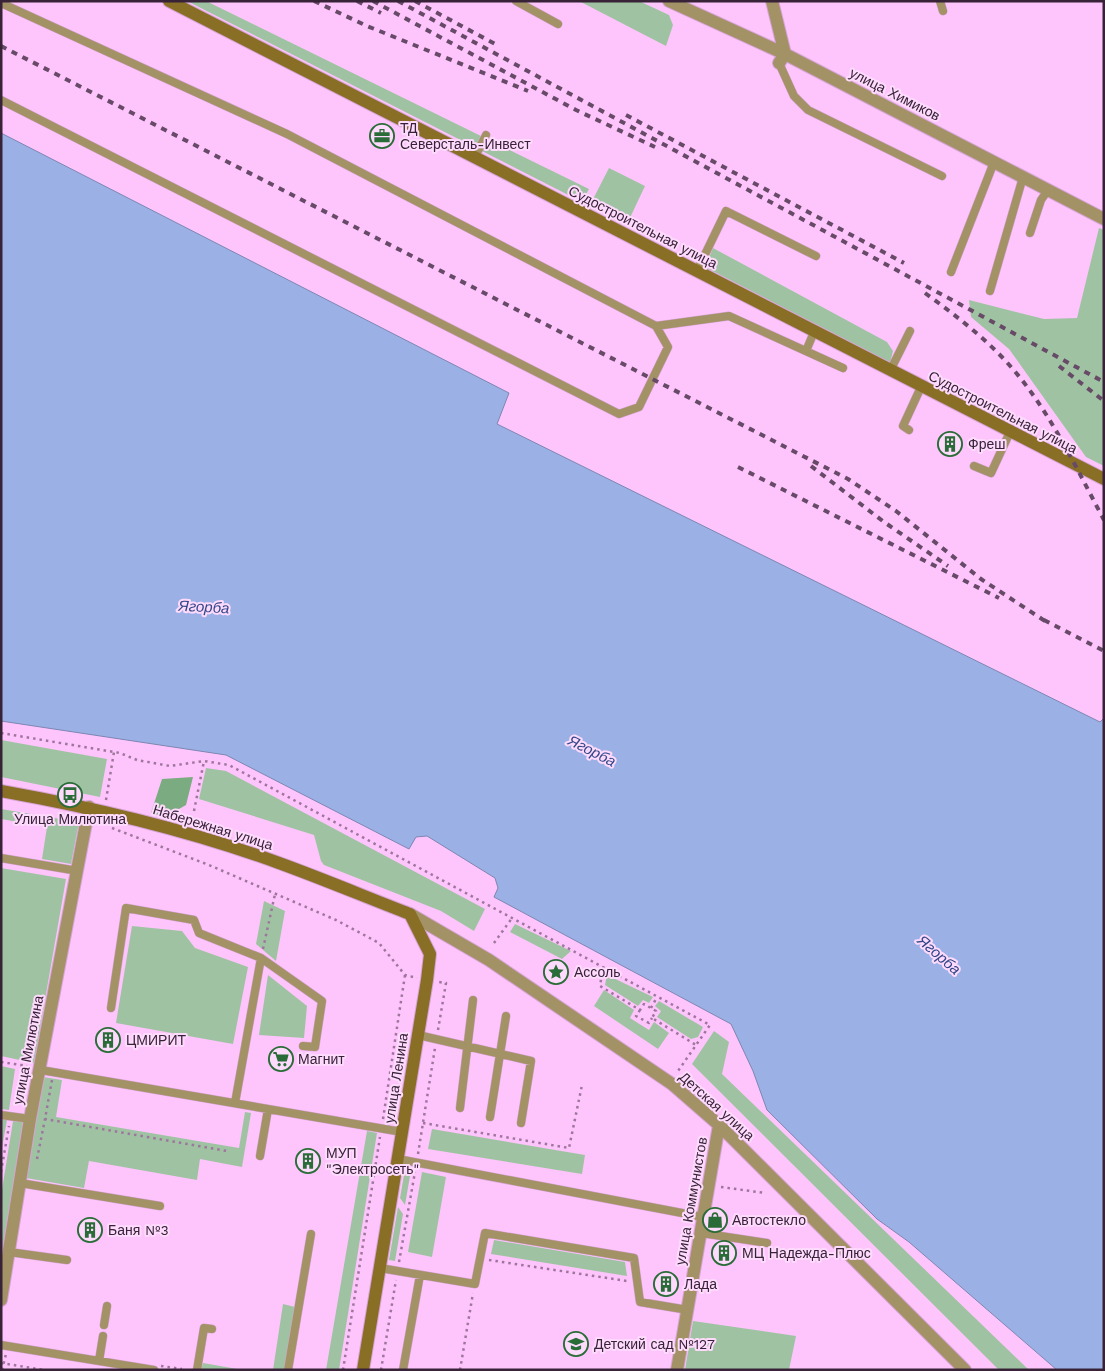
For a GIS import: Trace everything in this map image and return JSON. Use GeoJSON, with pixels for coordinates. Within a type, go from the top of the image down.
{"type":"FeatureCollection","features":[{"type":"Feature","properties":{"kind":"main road","name":"Судостроительная улица"},"geometry":{"type":"LineString","coordinates":[[169,1],[1104,479]]}},
{"type":"Feature","properties":{"kind":"main road","name":"Набережная улица"},"geometry":{"type":"LineString","coordinates":[[1,791],[89,807],[208,840],[278,863],[410,914]]}},
{"type":"Feature","properties":{"kind":"main road","name":"улица Ленина"},"geometry":{"type":"LineString","coordinates":[[363,1370],[430,954],[410,914]]}},
{"type":"Feature","properties":{"kind":"street","name":"улица Химиков"},"geometry":{"type":"LineString","coordinates":[[669,1],[782,59],[994,162],[1104,219]]}},
{"type":"Feature","properties":{"kind":"street"},"geometry":{"type":"LineString","coordinates":[[772,1],[782,59]]}},
{"type":"Feature","properties":{"kind":"street","name":"улица Милютина"},"geometry":{"type":"LineString","coordinates":[[1,1300],[30,1119],[89,807]]}},
{"type":"Feature","properties":{"kind":"street","name":"Детская улица"},"geometry":{"type":"LineString","coordinates":[[410,914],[489,960],[672,1084],[719,1125],[965,1370]]}},
{"type":"Feature","properties":{"kind":"street","name":"улица Коммунистов"},"geometry":{"type":"LineString","coordinates":[[677,1370],[719,1125]]}},
{"type":"Feature","properties":{"kind":"lane"},"geometry":{"type":"LineString","coordinates":[[516,1],[558,24]]}},
{"type":"Feature","properties":{"kind":"lane"},"geometry":{"type":"LineString","coordinates":[[940,1],[943,11]]}},
{"type":"Feature","properties":{"kind":"lane"},"geometry":{"type":"LineString","coordinates":[[1,3],[287,134],[656,326],[668,347],[639,407],[618,414],[1,100]]}},
{"type":"Feature","properties":{"kind":"lane"},"geometry":{"type":"LineString","coordinates":[[782,59],[794,96],[808,110],[942,176]]}},
{"type":"Feature","properties":{"kind":"lane"},"geometry":{"type":"LineString","coordinates":[[475,157],[486,135]]}},
{"type":"Feature","properties":{"kind":"lane"},"geometry":{"type":"LineString","coordinates":[[952,272],[994,162]]}},
{"type":"Feature","properties":{"kind":"lane"},"geometry":{"type":"LineString","coordinates":[[990,291],[1023,177]]}},
{"type":"Feature","properties":{"kind":"lane"},"geometry":{"type":"LineString","coordinates":[[1030,233],[1042,200],[1048,190]]}},
{"type":"Feature","properties":{"kind":"lane"},"geometry":{"type":"LineString","coordinates":[[696,271],[726,211],[816,256]]}},
{"type":"Feature","properties":{"kind":"lane"},"geometry":{"type":"LineString","coordinates":[[656,326],[729,316],[843,368]]}},
{"type":"Feature","properties":{"kind":"lane"},"geometry":{"type":"LineString","coordinates":[[890,371],[910,331]]}},
{"type":"Feature","properties":{"kind":"lane"},"geometry":{"type":"LineString","coordinates":[[806,351],[814,332]]}},
{"type":"Feature","properties":{"kind":"lane"},"geometry":{"type":"LineString","coordinates":[[908,430],[903,426],[921,387]]}},
{"type":"Feature","properties":{"kind":"lane"},"geometry":{"type":"LineString","coordinates":[[974,466],[991,474],[1010,432]]}},
{"type":"Feature","properties":{"kind":"lane"},"geometry":{"type":"LineString","coordinates":[[1,858],[78,872]]}},
{"type":"Feature","properties":{"kind":"lane"},"geometry":{"type":"LineString","coordinates":[[110,1008],[126,908],[194,920],[199,932],[261,958],[322,1001],[315,1047],[303,1046]]}},
{"type":"Feature","properties":{"kind":"lane"},"geometry":{"type":"LineString","coordinates":[[235,1104],[261,958]]}},
{"type":"Feature","properties":{"kind":"lane"},"geometry":{"type":"LineString","coordinates":[[460,1108],[473,1000]]}},
{"type":"Feature","properties":{"kind":"lane"},"geometry":{"type":"LineString","coordinates":[[490,1116],[506,1016]]}},
{"type":"Feature","properties":{"kind":"lane"},"geometry":{"type":"LineString","coordinates":[[418,1035],[530,1061],[522,1122]]}},
{"type":"Feature","properties":{"kind":"lane"},"geometry":{"type":"LineString","coordinates":[[40,1070],[402,1132]]}},
{"type":"Feature","properties":{"kind":"lane"},"geometry":{"type":"LineString","coordinates":[[260,1156],[268,1109]]}},
{"type":"Feature","properties":{"kind":"lane"},"geometry":{"type":"LineString","coordinates":[[1,1115],[30,1119]]}},
{"type":"Feature","properties":{"kind":"lane"},"geometry":{"type":"LineString","coordinates":[[398,1159],[703,1218]]}},
{"type":"Feature","properties":{"kind":"lane"},"geometry":{"type":"LineString","coordinates":[[20,1183],[160,1206]]}},
{"type":"Feature","properties":{"kind":"lane"},"geometry":{"type":"LineString","coordinates":[[380,1268],[475,1284],[485,1233],[634,1258],[640,1302],[688,1310]]}},
{"type":"Feature","properties":{"kind":"lane"},"geometry":{"type":"LineString","coordinates":[[288,1370],[311,1234]]}},
{"type":"Feature","properties":{"kind":"lane"},"geometry":{"type":"LineString","coordinates":[[701,1234],[767,1243]]}},
{"type":"Feature","properties":{"kind":"lane"},"geometry":{"type":"LineString","coordinates":[[9,1252],[67,1260]]}},
{"type":"Feature","properties":{"kind":"lane"},"geometry":{"type":"LineString","coordinates":[[403,1370],[420,1275]]}},
{"type":"Feature","properties":{"kind":"lane"},"geometry":{"type":"LineString","coordinates":[[104,1326],[107,1306]]}},
{"type":"Feature","properties":{"kind":"lane"},"geometry":{"type":"LineString","coordinates":[[197,1370],[204,1328],[212,1329]]}},
{"type":"Feature","properties":{"kind":"lane"},"geometry":{"type":"LineString","coordinates":[[98,1361],[102,1336]]}},
{"type":"Feature","properties":{"kind":"lane"},"geometry":{"type":"LineString","coordinates":[[1,1345],[98,1361],[117,1367],[154,1370]]}},
{"type":"Feature","properties":{"kind":"path"},"geometry":{"type":"LineString","coordinates":[[1,733],[114,752],[137,760],[170,766],[204,761],[229,765],[710,1025],[678,1072]]}},
{"type":"Feature","properties":{"kind":"path"},"geometry":{"type":"LineString","coordinates":[[108,788],[114,752]]}},
{"type":"Feature","properties":{"kind":"path"},"geometry":{"type":"LineString","coordinates":[[194,811],[204,761]]}},
{"type":"Feature","properties":{"kind":"path"},"geometry":{"type":"LineString","coordinates":[[111,828],[209,865],[336,920],[379,943]]}},
{"type":"Feature","properties":{"kind":"path"},"geometry":{"type":"LineString","coordinates":[[261,958],[275,894]]}},
{"type":"Feature","properties":{"kind":"path"},"geometry":{"type":"LineString","coordinates":[[494,943],[513,917]]}},
{"type":"Feature","properties":{"kind":"path"},"geometry":{"type":"LineString","coordinates":[[603,967],[600,986],[640,1010]]}},
{"type":"Feature","properties":{"kind":"path"},"geometry":{"type":"LineString","coordinates":[[343,1370],[405,975]]}},
{"type":"Feature","properties":{"kind":"path"},"geometry":{"type":"LineString","coordinates":[[650,1008],[657,996]]}},
{"type":"Feature","properties":{"kind":"path"},"geometry":{"type":"LineString","coordinates":[[644,1004],[650,1008],[656,1011],[649,1024],[636,1016],[644,1004]]}},
{"type":"Feature","properties":{"kind":"path"},"geometry":{"type":"LineString","coordinates":[[652,1018],[696,1045]]}},
{"type":"Feature","properties":{"kind":"path"},"geometry":{"type":"LineString","coordinates":[[1,1062],[40,1070]]}},
{"type":"Feature","properties":{"kind":"path"},"geometry":{"type":"LineString","coordinates":[[37,1161],[52,1079]]}},
{"type":"Feature","properties":{"kind":"path"},"geometry":{"type":"LineString","coordinates":[[45,1119],[227,1152]]}},
{"type":"Feature","properties":{"kind":"path"},"geometry":{"type":"LineString","coordinates":[[721,1187],[765,1193]]}},
{"type":"Feature","properties":{"kind":"path"},"geometry":{"type":"LineString","coordinates":[[480,1259],[638,1283]]}},
{"type":"Feature","properties":{"kind":"path"},"geometry":{"type":"LineString","coordinates":[[460,1370],[475,1284]]}},
{"type":"Feature","properties":{"kind":"path"},"geometry":{"type":"LineString","coordinates":[[1,1363],[44,1370]]}},
{"type":"Feature","properties":{"kind":"green space"},"geometry":{"type":"Polygon","coordinates":[[[187,1],[206,1],[589,189],[582,202],[187,1]]]}},
{"type":"Feature","properties":{"kind":"green space"},"geometry":{"type":"Polygon","coordinates":[[[579,1],[639,1],[669,15],[673,25],[666,46],[579,1]]]}},
{"type":"Feature","properties":{"kind":"green space"},"geometry":{"type":"Polygon","coordinates":[[[609,168],[645,186],[627,224],[590,205],[609,168]]]}},
{"type":"Feature","properties":{"kind":"green space"},"geometry":{"type":"Polygon","coordinates":[[[1099,228],[1104,230],[1104,466],[1086,457],[1009,349],[971,317],[969,300],[1044,319],[1077,318],[1099,228]]]}},
{"type":"Feature","properties":{"kind":"green space"},"geometry":{"type":"Polygon","coordinates":[[[713,248],[887,342],[893,351],[890,363],[705,267],[713,248]]]}},
{"type":"Feature","properties":{"kind":"green space"},"geometry":{"type":"Polygon","coordinates":[[[1,740],[107,759],[100,797],[1,777],[1,740]]]}},
{"type":"Feature","properties":{"kind":"green space"},"geometry":{"type":"Polygon","coordinates":[[[206,768],[226,771],[485,909],[474,931],[441,911],[324,865],[321,861],[314,835],[199,799],[206,768]]]}},
{"type":"Feature","properties":{"kind":"green space"},"geometry":{"type":"Polygon","coordinates":[[[193,777],[186,805],[165,817],[151,813],[162,779],[193,777]]]}},
{"type":"Feature","properties":{"kind":"green space"},"geometry":{"type":"Polygon","coordinates":[[[1,809],[79,822],[71,864],[42,859],[47,827],[1,819],[1,809]]]}},
{"type":"Feature","properties":{"kind":"green space"},"geometry":{"type":"Polygon","coordinates":[[[1,868],[66,879],[34,1063],[1,1056],[1,868]]]}},
{"type":"Feature","properties":{"kind":"green space"},"geometry":{"type":"Polygon","coordinates":[[[264,901],[285,911],[276,961],[256,944],[264,901]]]}},
{"type":"Feature","properties":{"kind":"green space"},"geometry":{"type":"Polygon","coordinates":[[[515,924],[571,951],[562,959],[510,932],[515,924]]]}},
{"type":"Feature","properties":{"kind":"green space"},"geometry":{"type":"Polygon","coordinates":[[[132,926],[182,931],[195,948],[248,967],[233,1044],[116,1023],[132,926]]]}},
{"type":"Feature","properties":{"kind":"green space"},"geometry":{"type":"Polygon","coordinates":[[[268,975],[307,1006],[304,1038],[259,1035],[268,975]]]}},
{"type":"Feature","properties":{"kind":"green space"},"geometry":{"type":"Polygon","coordinates":[[[607,975],[653,997],[649,1003],[643,1000],[638,1006],[605,985],[607,975]]]}},
{"type":"Feature","properties":{"kind":"green space"},"geometry":{"type":"Polygon","coordinates":[[[604,990],[634,1010],[630,1018],[649,1030],[654,1022],[669,1033],[658,1049],[594,1006],[604,990]]]}},
{"type":"Feature","properties":{"kind":"green space"},"geometry":{"type":"Polygon","coordinates":[[[659,1001],[703,1027],[698,1037],[691,1039],[657,1017],[661,1011],[655,1006],[659,1001]]]}},
{"type":"Feature","properties":{"kind":"green space"},"geometry":{"type":"Polygon","coordinates":[[[714,1031],[729,1042],[722,1074],[1029,1370],[999,1370],[692,1064],[714,1031]]]}},
{"type":"Feature","properties":{"kind":"green space"},"geometry":{"type":"Polygon","coordinates":[[[1,1066],[15,1069],[9,1110],[1,1109],[1,1066]]]}},
{"type":"Feature","properties":{"kind":"green space"},"geometry":{"type":"Polygon","coordinates":[[[43,1077],[62,1080],[56,1117],[239,1148],[245,1112],[251,1113],[242,1167],[200,1159],[197,1180],[89,1161],[84,1188],[26,1178],[43,1077]]]}},
{"type":"Feature","properties":{"kind":"green space"},"geometry":{"type":"Polygon","coordinates":[[[1,1119],[7,1120],[1,1153],[1,1119]]]}},
{"type":"Feature","properties":{"kind":"green space"},"geometry":{"type":"Polygon","coordinates":[[[13,1121],[23,1122],[1,1263],[1,1196],[13,1121]]]}},
{"type":"Feature","properties":{"kind":"green space"},"geometry":{"type":"Polygon","coordinates":[[[432,1129],[585,1155],[582,1174],[428,1149],[432,1129]]]}},
{"type":"Feature","properties":{"kind":"green space"},"geometry":{"type":"Polygon","coordinates":[[[367,1131],[377,1133],[339,1370],[326,1370],[367,1131]]]}},
{"type":"Feature","properties":{"kind":"green space"},"geometry":{"type":"Polygon","coordinates":[[[405,1169],[411,1170],[405,1205],[400,1198],[405,1169]]]}},
{"type":"Feature","properties":{"kind":"green space"},"geometry":{"type":"Polygon","coordinates":[[[422,1172],[446,1177],[432,1257],[408,1252],[422,1172]]]}},
{"type":"Feature","properties":{"kind":"green space"},"geometry":{"type":"Polygon","coordinates":[[[398,1207],[403,1214],[395,1261],[389,1260],[398,1207]]]}},
{"type":"Feature","properties":{"kind":"green space"},"geometry":{"type":"Polygon","coordinates":[[[494,1240],[625,1262],[627,1276],[491,1254],[494,1240]]]}},
{"type":"Feature","properties":{"kind":"green space"},"geometry":{"type":"Polygon","coordinates":[[[283,1304],[295,1307],[284,1370],[273,1370],[283,1304]]]}},
{"type":"Feature","properties":{"kind":"green space"},"geometry":{"type":"Polygon","coordinates":[[[693,1321],[796,1336],[789,1370],[685,1370],[693,1321]]]}},
{"type":"Feature","properties":{"kind":"green space"},"geometry":{"type":"Polygon","coordinates":[[[203,1363],[243,1370],[201,1370],[203,1363]]]}},
{"type":"Feature","properties":{"kind":"water","name":"Ягорба"},"geometry":{"type":"Polygon","coordinates":[[[1,133],[509,393],[497,424],[1100,722],[1104,718],[1104,1370],[1057,1370],[909,1242],[877,1219],[767,1110],[753,1071],[731,1024],[494,897],[498,888],[495,878],[427,836],[416,837],[409,849],[226,755],[1,721],[1,133]]]}},
{"type":"Feature","properties":{"kind":"railway"},"geometry":{"type":"LineString","coordinates":[[314,1],[367,26],[528,91]]}},
{"type":"Feature","properties":{"kind":"railway"},"geometry":{"type":"LineString","coordinates":[[357,1],[381,13]]}},
{"type":"Feature","properties":{"kind":"railway"},"geometry":{"type":"LineString","coordinates":[[373,1],[576,110],[655,147]]}},
{"type":"Feature","properties":{"kind":"railway"},"geometry":{"type":"LineString","coordinates":[[398,1],[1104,382]]}},
{"type":"Feature","properties":{"kind":"railway"},"geometry":{"type":"LineString","coordinates":[[415,1],[497,45]]}},
{"type":"Feature","properties":{"kind":"railway"},"geometry":{"type":"LineString","coordinates":[[1,46],[848,479],[896,511],[981,579],[1048,623]]}},
{"type":"Feature","properties":{"kind":"railway"},"geometry":{"type":"LineString","coordinates":[[626,115],[904,263]]}},
{"type":"Feature","properties":{"kind":"railway"},"geometry":{"type":"LineString","coordinates":[[925,293],[981,337],[1015,371],[1057,432],[1104,520]]}},
{"type":"Feature","properties":{"kind":"railway"},"geometry":{"type":"LineString","coordinates":[[1059,366],[1104,401]]}},
{"type":"Feature","properties":{"kind":"railway"},"geometry":{"type":"LineString","coordinates":[[811,466],[884,522],[948,566]]}},
{"type":"Feature","properties":{"kind":"railway"},"geometry":{"type":"LineString","coordinates":[[738,467],[999,598]]}},
{"type":"Feature","properties":{"kind":"railway"},"geometry":{"type":"LineString","coordinates":[[1044,620],[1104,651]]}},
{"type":"Feature","properties":{"kind":"place","name":"ТД Северсталь-Инвест"},"geometry":{"type":"Point","coordinates":[382,136]}},
{"type":"Feature","properties":{"kind":"place","name":"Фреш"},"geometry":{"type":"Point","coordinates":[950,444]}},
{"type":"Feature","properties":{"kind":"place","name":"Улица Милютина"},"geometry":{"type":"Point","coordinates":[70,795]}},
{"type":"Feature","properties":{"kind":"place","name":"Ассоль"},"geometry":{"type":"Point","coordinates":[556,972]}},
{"type":"Feature","properties":{"kind":"place","name":"ЦМИРИТ"},"geometry":{"type":"Point","coordinates":[108,1040]}},
{"type":"Feature","properties":{"kind":"place","name":"Магнит"},"geometry":{"type":"Point","coordinates":[281,1059]}},
{"type":"Feature","properties":{"kind":"place","name":"МУП \"Электросеть\""},"geometry":{"type":"Point","coordinates":[308,1161]}},
{"type":"Feature","properties":{"kind":"place","name":"Автостекло"},"geometry":{"type":"Point","coordinates":[715,1220]}},
{"type":"Feature","properties":{"kind":"place","name":"Баня №3"},"geometry":{"type":"Point","coordinates":[90,1230]}},
{"type":"Feature","properties":{"kind":"place","name":"МЦ Надежда-Плюс"},"geometry":{"type":"Point","coordinates":[724,1253]}},
{"type":"Feature","properties":{"kind":"place","name":"Лада"},"geometry":{"type":"Point","coordinates":[666,1284]}},
{"type":"Feature","properties":{"kind":"place","name":"Детский сад №127"},"geometry":{"type":"Point","coordinates":[576,1344]}}]}
